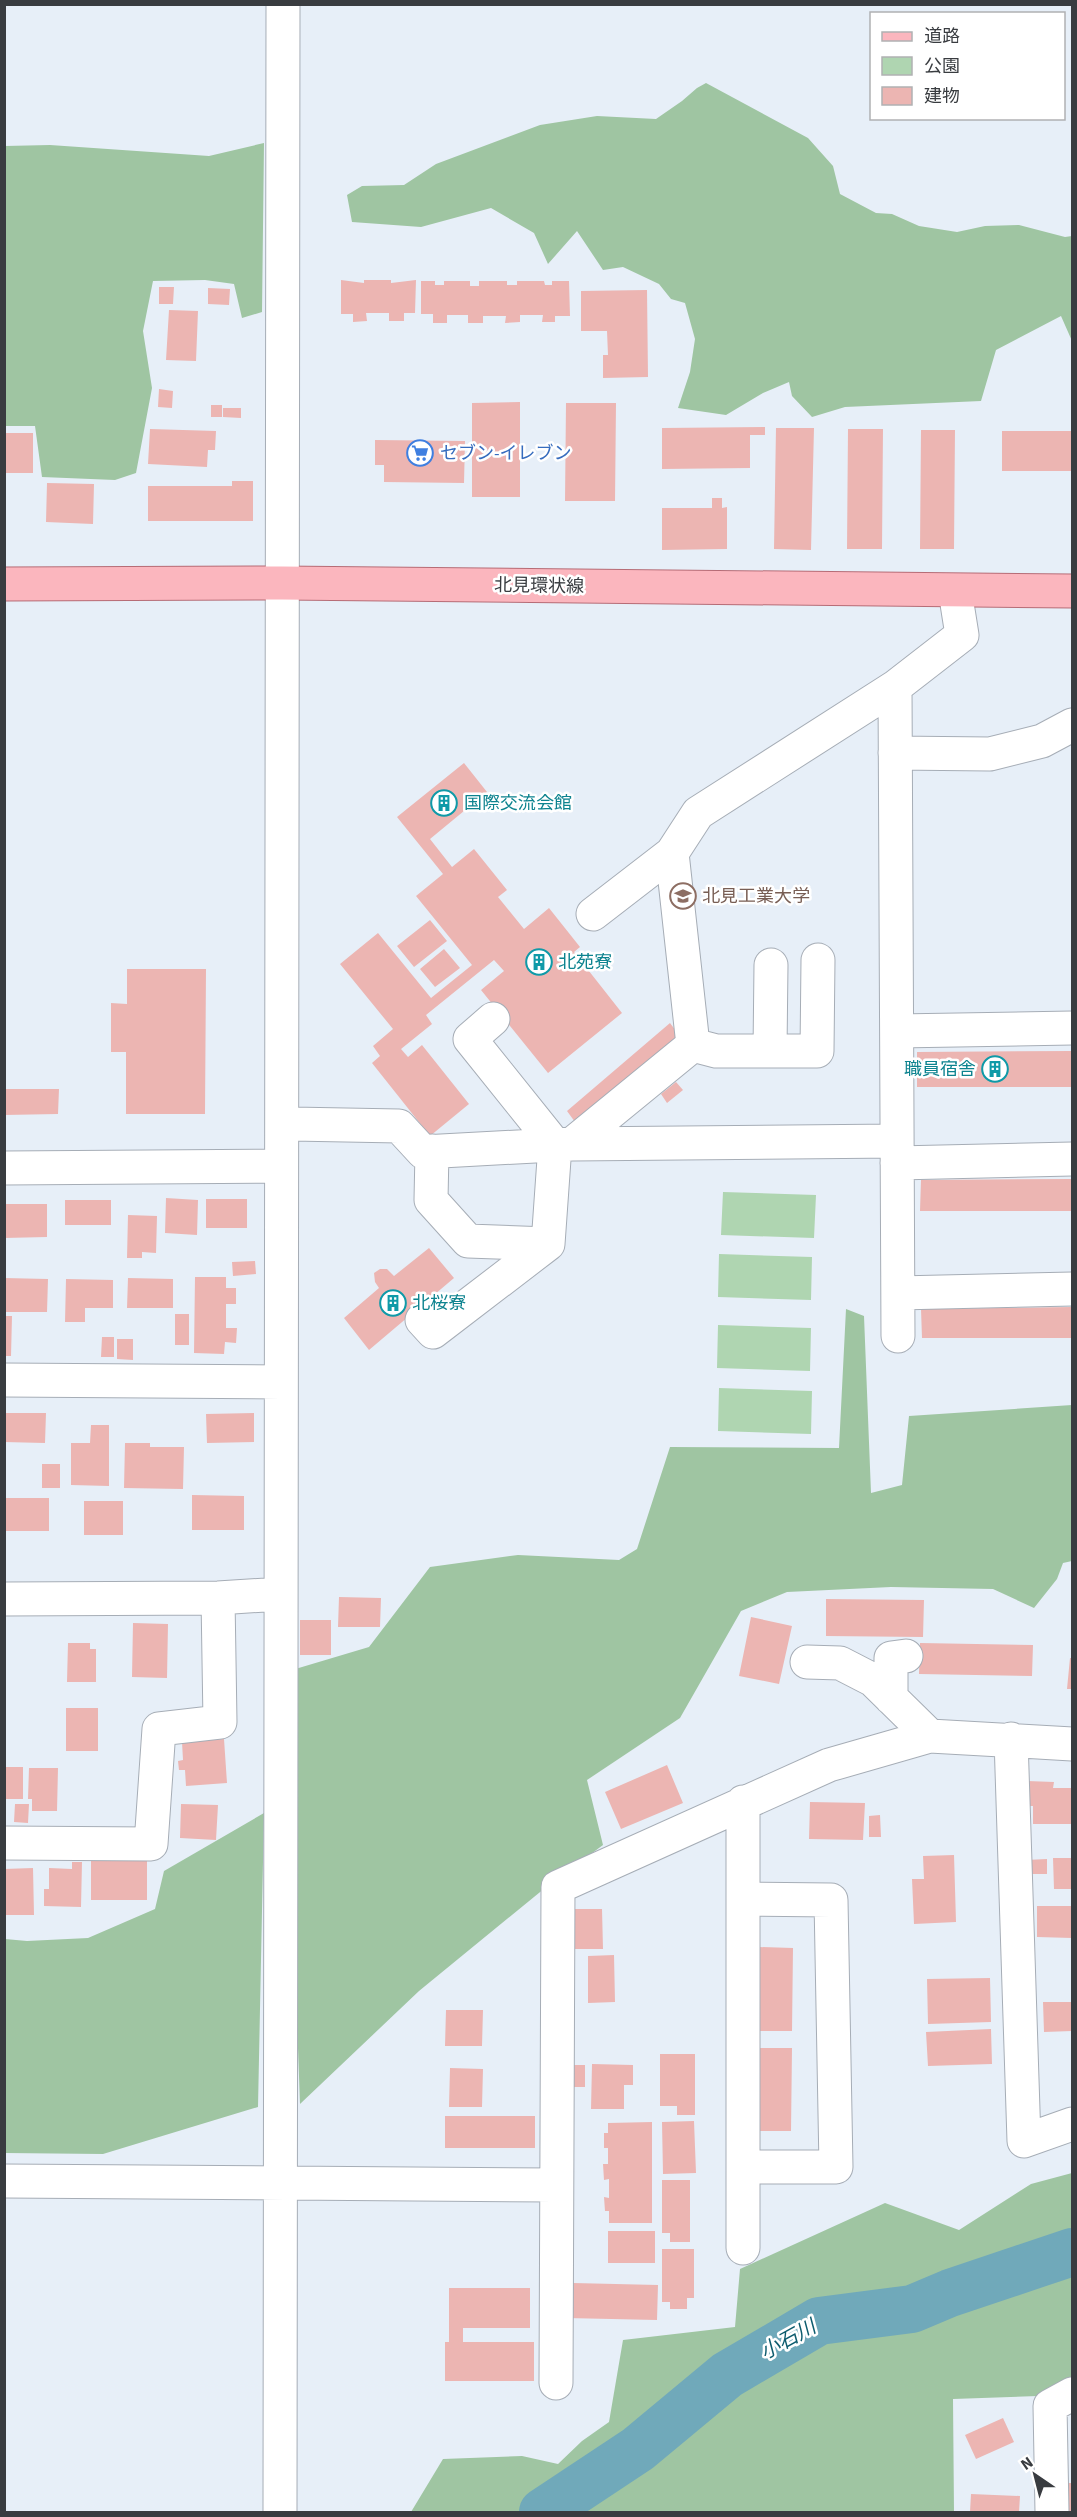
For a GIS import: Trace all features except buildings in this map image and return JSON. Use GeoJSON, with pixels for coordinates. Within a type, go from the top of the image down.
{"type":"FeatureCollection","features":[{"type":"Feature","properties":{"kind":"main road","name":"北見環状線"},"geometry":{"type":"LineString","coordinates":[[4,584],[282,583],[1072,591]]}},
{"type":"Feature","properties":{"kind":"street"},"geometry":{"type":"LineString","coordinates":[[280,2512],[283,4]]}},
{"type":"Feature","properties":{"kind":"street"},"geometry":{"type":"LineString","coordinates":[[593,914],[672,853],[698,813],[895,687],[962,635],[955,591]]}},
{"type":"Feature","properties":{"kind":"street"},"geometry":{"type":"LineString","coordinates":[[895,687],[898,1336]]}},
{"type":"Feature","properties":{"kind":"street"},"geometry":{"type":"LineString","coordinates":[[895,753],[990,754],[1042,741],[1072,724]]}},
{"type":"Feature","properties":{"kind":"street"},"geometry":{"type":"LineString","coordinates":[[672,853],[693,1045]]}},
{"type":"Feature","properties":{"kind":"street"},"geometry":{"type":"LineString","coordinates":[[693,1045],[716,1051],[817,1051],[818,960]]}},
{"type":"Feature","properties":{"kind":"street"},"geometry":{"type":"LineString","coordinates":[[770,1051],[771,965]]}},
{"type":"Feature","properties":{"kind":"street"},"geometry":{"type":"LineString","coordinates":[[493,1020],[471,1039],[564,1144]]}},
{"type":"Feature","properties":{"kind":"street"},"geometry":{"type":"LineString","coordinates":[[897,1031],[1072,1028]]}},
{"type":"Feature","properties":{"kind":"street"},"geometry":{"type":"LineString","coordinates":[[422,1320],[433,1332],[548,1244],[564,1144],[693,1045]]}},
{"type":"Feature","properties":{"kind":"street"},"geometry":{"type":"LineString","coordinates":[[292,1124],[399,1126],[423,1152],[564,1144],[897,1152],[1072,1160]]}},
{"type":"Feature","properties":{"kind":"street"},"geometry":{"type":"LineString","coordinates":[[432,1151],[431,1200],[468,1241],[548,1244]]}},
{"type":"Feature","properties":{"kind":"street"},"geometry":{"type":"LineString","coordinates":[[4,1168],[281,1166]]}},
{"type":"Feature","properties":{"kind":"street"},"geometry":{"type":"LineString","coordinates":[[898,1293],[1072,1289]]}},
{"type":"Feature","properties":{"kind":"street"},"geometry":{"type":"LineString","coordinates":[[4,1380],[281,1382]]}},
{"type":"Feature","properties":{"kind":"street"},"geometry":{"type":"LineString","coordinates":[[4,1599],[218,1598],[281,1594]]}},
{"type":"Feature","properties":{"kind":"street"},"geometry":{"type":"LineString","coordinates":[[4,1843],[151,1844],[159,1729],[220,1722],[218,1598]]}},
{"type":"Feature","properties":{"kind":"street"},"geometry":{"type":"LineString","coordinates":[[891,1698],[891,1658],[906,1656]]}},
{"type":"Feature","properties":{"kind":"street"},"geometry":{"type":"LineString","coordinates":[[807,1662],[840,1663],[873,1680],[930,1736]]}},
{"type":"Feature","properties":{"kind":"street"},"geometry":{"type":"LineString","coordinates":[[556,2383],[558,1887],[742,1802],[829,1765],[930,1736],[1072,1744]]}},
{"type":"Feature","properties":{"kind":"street"},"geometry":{"type":"LineString","coordinates":[[1011,1739],[1024,2141],[1072,2124]]}},
{"type":"Feature","properties":{"kind":"street"},"geometry":{"type":"LineString","coordinates":[[742,1802],[743,2248]]}},
{"type":"Feature","properties":{"kind":"street"},"geometry":{"type":"LineString","coordinates":[[743,1899],[831,1900],[836,2167],[744,2167]]}},
{"type":"Feature","properties":{"kind":"street"},"geometry":{"type":"LineString","coordinates":[[4,2181],[555,2185]]}},
{"type":"Feature","properties":{"kind":"street"},"geometry":{"type":"LineString","coordinates":[[1052,2512],[1062,2468],[1050,2406],[1072,2394]]}},
{"type":"Feature","properties":{"kind":"green space"},"geometry":{"type":"Polygon","coordinates":[[[706,83],[808,138],[833,166],[840,194],[876,213],[892,214],[919,226],[957,232],[985,226],[1019,225],[1065,237],[1072,236],[1072,341],[1061,316],[996,350],[981,401],[845,407],[812,417],[792,396],[789,382],[763,393],[726,415],[678,408],[690,372],[695,339],[685,303],[671,299],[659,284],[623,267],[603,270],[577,231],[548,264],[534,233],[491,208],[421,227],[352,222],[347,195],[362,186],[404,185],[436,164],[540,125],[597,116],[656,119],[706,83]]]}},
{"type":"Feature","properties":{"kind":"green space"},"geometry":{"type":"Polygon","coordinates":[[[264,143],[262,312],[242,318],[234,284],[205,280],[153,281],[143,331],[152,388],[136,473],[115,480],[42,477],[35,426],[5,426],[5,146],[50,145],[209,156],[264,143]]]}},
{"type":"Feature","properties":{"kind":"green space"},"geometry":{"type":"Polygon","coordinates":[[[723,1192],[816,1195],[814,1238],[721,1235],[723,1192]]]}},
{"type":"Feature","properties":{"kind":"green space"},"geometry":{"type":"Polygon","coordinates":[[[719,1254],[812,1257],[811,1300],[718,1297],[719,1254]]]}},
{"type":"Feature","properties":{"kind":"green space"},"geometry":{"type":"Polygon","coordinates":[[[846,1309],[864,1316],[871,1493],[902,1485],[909,1416],[1072,1405],[1072,1561],[1063,1563],[1057,1579],[1034,1608],[993,1589],[891,1587],[787,1592],[741,1611],[680,1718],[587,1780],[603,1845],[545,1888],[419,1991],[300,2104],[289,1797],[292,1670],[369,1647],[430,1567],[518,1555],[619,1560],[637,1549],[670,1447],[839,1448],[846,1309]]]}},
{"type":"Feature","properties":{"kind":"green space"},"geometry":{"type":"Polygon","coordinates":[[[718,1325],[811,1328],[810,1371],[717,1368],[718,1325]]]}},
{"type":"Feature","properties":{"kind":"green space"},"geometry":{"type":"Polygon","coordinates":[[[719,1388],[812,1391],[811,1434],[718,1431],[719,1388]]]}},
{"type":"Feature","properties":{"kind":"green space"},"geometry":{"type":"Polygon","coordinates":[[[264,1813],[258,2107],[103,2154],[5,2153],[5,1939],[27,1941],[88,1938],[155,1909],[164,1871],[264,1813]]]}},
{"type":"Feature","properties":{"kind":"green space"},"geometry":{"type":"Polygon","coordinates":[[[1072,2173],[1072,2378],[1038,2396],[953,2399],[954,2512],[411,2512],[443,2459],[522,2456],[558,2464],[582,2441],[609,2422],[623,2340],[735,2327],[740,2269],[885,2203],[959,2230],[1031,2184],[1072,2173]]]}},
{"type":"Feature","properties":{"kind":"waterway","name":"小石川"},"geometry":{"type":"LineString","coordinates":[[543,2512],[638,2449],[727,2375],[819,2321],[912,2309],[950,2293],[1072,2252]]}},
{"type":"Feature","properties":{"kind":"place","name":"セブン-イレブン"},"geometry":{"type":"Point","coordinates":[420,453]}},
{"type":"Feature","properties":{"kind":"place","name":"国際交流会館"},"geometry":{"type":"Point","coordinates":[444,803]}},
{"type":"Feature","properties":{"kind":"place","name":"北見工業大学"},"geometry":{"type":"Point","coordinates":[683,896]}},
{"type":"Feature","properties":{"kind":"place","name":"北苑寮"},"geometry":{"type":"Point","coordinates":[539,962]}},
{"type":"Feature","properties":{"kind":"place","name":"職員宿舎"},"geometry":{"type":"Point","coordinates":[995,1069]}},
{"type":"Feature","properties":{"kind":"place","name":"北桜寮"},"geometry":{"type":"Point","coordinates":[393,1303]}}]}
